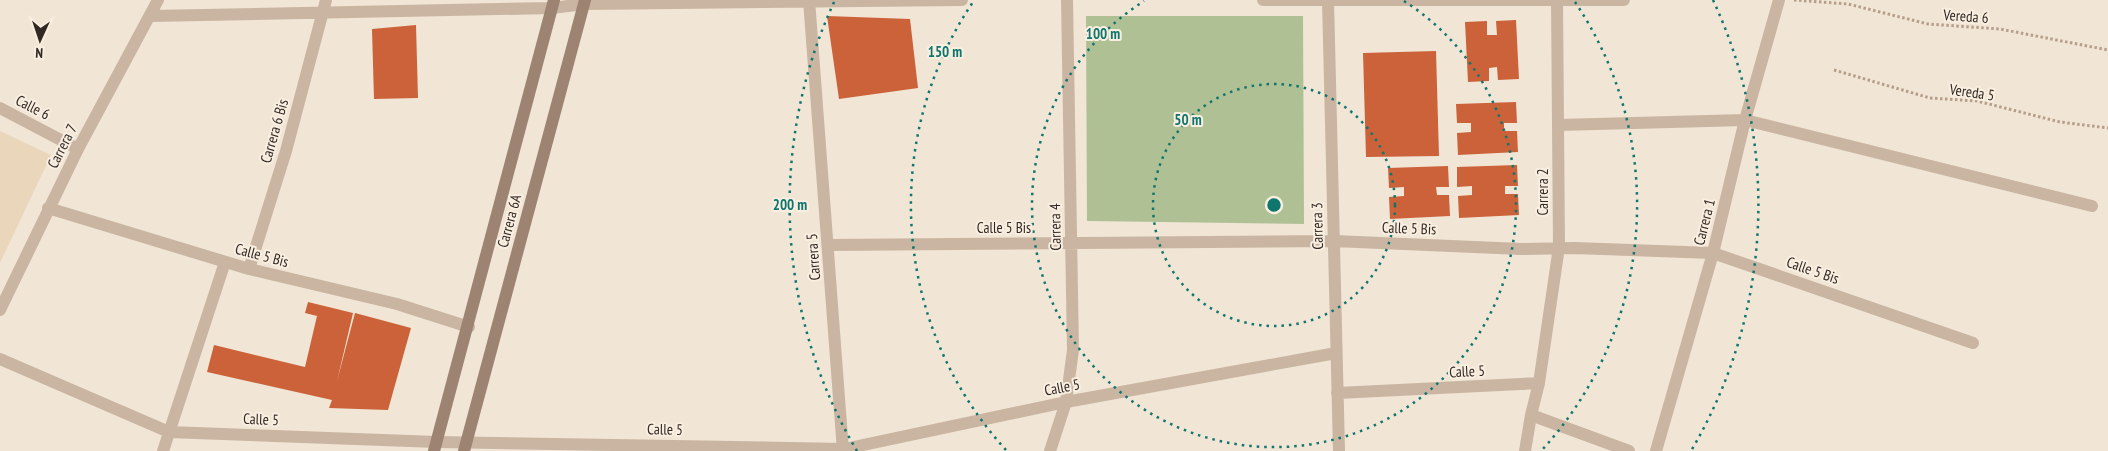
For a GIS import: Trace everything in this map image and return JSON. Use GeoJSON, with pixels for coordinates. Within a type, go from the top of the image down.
{"type":"FeatureCollection","features":[{"type":"Feature","properties":{"kind":"street","name":"Carrera 7"},"geometry":{"type":"LineString","coordinates":[[0,310],[78,149],[158,0]]}},
{"type":"Feature","properties":{"kind":"street","name":"Carrera 6 Bis"},"geometry":{"type":"LineString","coordinates":[[249,269],[286,152],[326,0]]}},
{"type":"Feature","properties":{"kind":"street"},"geometry":{"type":"LineString","coordinates":[[150,16],[322,13],[585,2],[962,0]]}},
{"type":"Feature","properties":{"kind":"street","name":"Carrera 4"},"geometry":{"type":"LineString","coordinates":[[1050,451],[1066,402],[1073,350],[1067,0]]}},
{"type":"Feature","properties":{"kind":"street"},"geometry":{"type":"LineString","coordinates":[[1263,0],[1624,0]]}},
{"type":"Feature","properties":{"kind":"street","name":"Carrera 3"},"geometry":{"type":"LineString","coordinates":[[1328,0],[1339,451]]}},
{"type":"Feature","properties":{"kind":"street","name":"Carrera 2"},"geometry":{"type":"LineString","coordinates":[[1525,451],[1539,383],[1559,247],[1557,0]]}},
{"type":"Feature","properties":{"kind":"street","name":"Carrera 1"},"geometry":{"type":"LineString","coordinates":[[1656,451],[1713,253],[1745,120],[1780,0]]}},
{"type":"Feature","properties":{"kind":"street","name":"Carrera 5"},"geometry":{"type":"LineString","coordinates":[[809,1],[844,450]]}},
{"type":"Feature","properties":{"kind":"street","name":"Carrera 6A"},"geometry":{"type":"LineString","coordinates":[[466,446],[585,2]]}},
{"type":"Feature","properties":{"kind":"street","name":"Carrera 6A"},"geometry":{"type":"LineString","coordinates":[[436,446],[553,4]]}},
{"type":"Feature","properties":{"kind":"street","name":"Calle 6"},"geometry":{"type":"LineString","coordinates":[[0,108],[78,149]]}},
{"type":"Feature","properties":{"kind":"street"},"geometry":{"type":"LineString","coordinates":[[1559,124],[1745,120],[2092,206]]}},
{"type":"Feature","properties":{"kind":"street","name":"Calle 5 Bis"},"geometry":{"type":"LineString","coordinates":[[48,208],[249,269],[397,304],[469,327]]}},
{"type":"Feature","properties":{"kind":"street","name":"Calle 5 Bis"},"geometry":{"type":"LineString","coordinates":[[829,244],[1334,241],[1521,249],[1559,247],[1713,253],[1973,343]]}},
{"type":"Feature","properties":{"kind":"street"},"geometry":{"type":"LineString","coordinates":[[163,451],[225,262]]}},
{"type":"Feature","properties":{"kind":"street","name":"Calle 5"},"geometry":{"type":"LineString","coordinates":[[0,359],[169,432],[436,446],[844,450],[1066,402],[1336,353]]}},
{"type":"Feature","properties":{"kind":"street","name":"Calle 5"},"geometry":{"type":"LineString","coordinates":[[1337,393],[1539,383]]}},
{"type":"Feature","properties":{"kind":"street"},"geometry":{"type":"LineString","coordinates":[[1531,415],[1628,451]]}},
{"type":"Feature","properties":{"kind":"path","name":"Vereda 6"},"geometry":{"type":"LineString","coordinates":[[1794,0],[1848,4],[1928,24],[2000,29],[2108,50]]}},
{"type":"Feature","properties":{"kind":"path","name":"Vereda 5"},"geometry":{"type":"LineString","coordinates":[[1834,70],[1930,98],[1977,101],[2060,122],[2108,128]]}},
{"type":"Feature","properties":{"kind":"green space"},"geometry":{"type":"Polygon","coordinates":[[[1086,16],[1303,16],[1304,224],[1087,221],[1086,16]]]}},
{"type":"Feature","properties":{"kind":"shaded area"},"geometry":{"type":"Polygon","coordinates":[[[0,131],[51,155],[0,263],[0,131]]]}},
{"type":"Feature","properties":{"kind":"building"},"geometry":{"type":"Polygon","coordinates":[[[827,16],[910,19],[918,88],[839,99],[827,16]]]}},
{"type":"Feature","properties":{"kind":"building"},"geometry":{"type":"Polygon","coordinates":[[[1516,20],[1519,79],[1498,80],[1497,67],[1489,68],[1489,81],[1468,82],[1465,22],[1487,21],[1487,35],[1497,35],[1496,21],[1516,20]]]}},
{"type":"Feature","properties":{"kind":"building"},"geometry":{"type":"Polygon","coordinates":[[[416,25],[418,98],[374,99],[372,29],[416,25]]]}},
{"type":"Feature","properties":{"kind":"building"},"geometry":{"type":"Polygon","coordinates":[[[1436,51],[1439,156],[1366,157],[1363,53],[1436,51]]]}},
{"type":"Feature","properties":{"kind":"building"},"geometry":{"type":"Polygon","coordinates":[[[1516,102],[1517,123],[1504,123],[1504,131],[1517,131],[1518,152],[1458,155],[1457,133],[1471,132],[1471,123],[1457,123],[1456,104],[1516,102]]]}},
{"type":"Feature","properties":{"kind":"building"},"geometry":{"type":"Polygon","coordinates":[[[1517,165],[1518,186],[1505,186],[1505,194],[1518,194],[1519,215],[1459,218],[1458,196],[1472,195],[1472,186],[1457,187],[1457,167],[1517,165]]]}},
{"type":"Feature","properties":{"kind":"building"},"geometry":{"type":"Polygon","coordinates":[[[1448,166],[1449,187],[1436,187],[1437,195],[1449,195],[1450,216],[1390,219],[1389,197],[1404,196],[1404,187],[1389,188],[1388,168],[1448,166]]]}},
{"type":"Feature","properties":{"kind":"building"},"geometry":{"type":"Polygon","coordinates":[[[308,302],[353,313],[337,381],[355,313],[411,328],[388,410],[329,408],[332,400],[207,372],[214,345],[305,367],[317,316],[305,313],[308,302]]]}}]}
